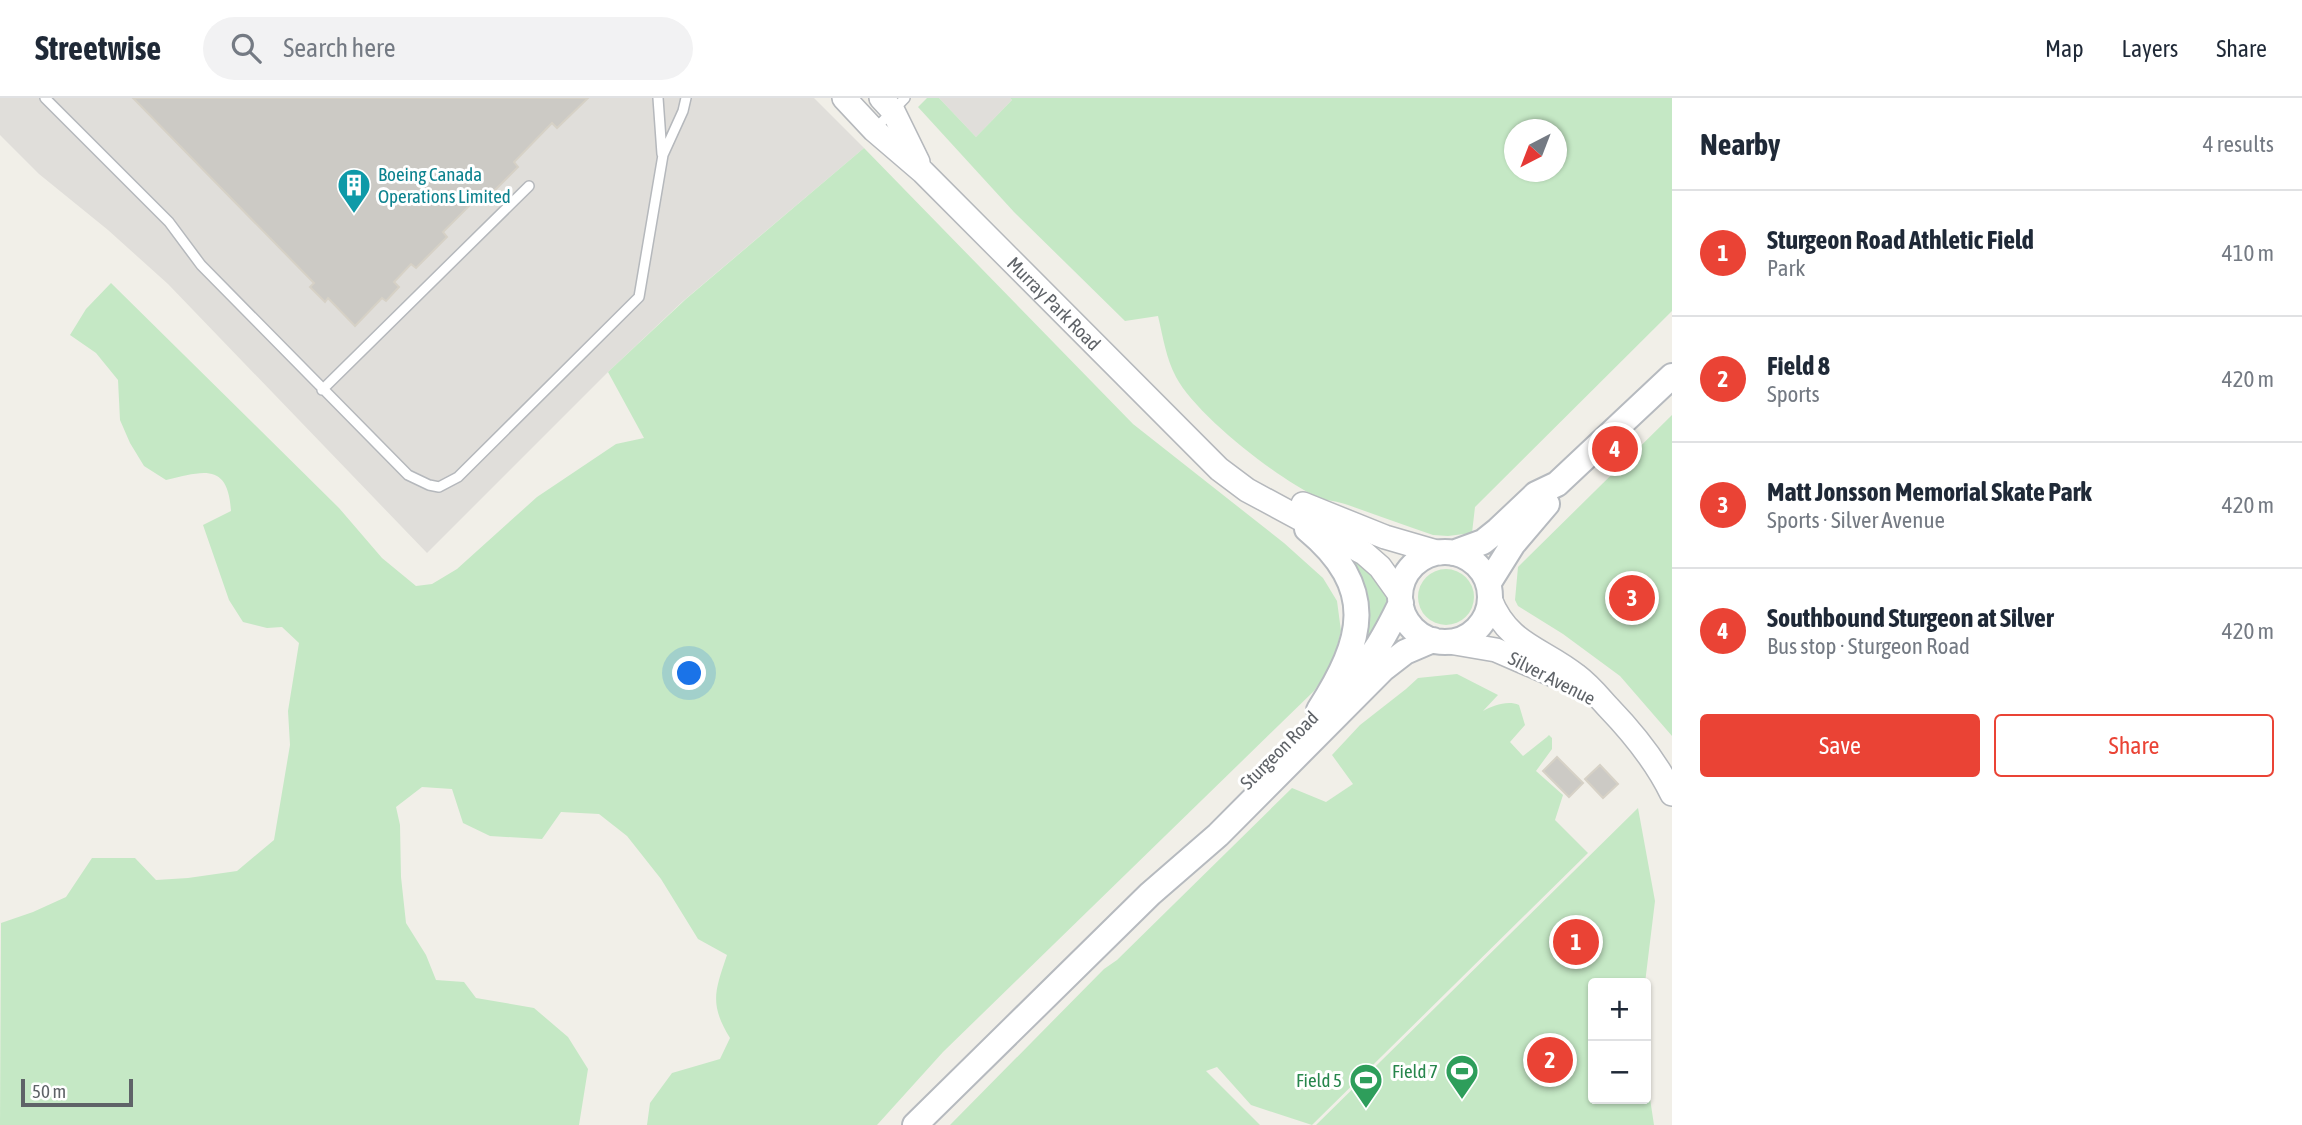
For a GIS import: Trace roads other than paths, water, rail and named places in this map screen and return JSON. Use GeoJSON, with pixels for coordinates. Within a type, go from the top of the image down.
{"type":"FeatureCollection","features":[{"type":"Feature","properties":{"kind":"main road"},"geometry":{"type":"LineString","coordinates":[[1557,484],[1547,504],[1513,544],[1489,591],[1487,615],[1478,628],[1465,638],[1441,641],[1417,632],[1402,611],[1401,598],[1404,579],[1413,566],[1426,556],[1483,542],[1536,494],[1557,484],[1672,376]]}},
{"type":"Feature","properties":{"kind":"main road"},"geometry":{"type":"LineString","coordinates":[[1307,529],[1336,559],[1350,585],[1357,606],[1358,621],[1354,642],[1340,677],[1319,709]]}},
{"type":"Feature","properties":{"kind":"main road"},"geometry":{"type":"LineString","coordinates":[[1447,553],[1475,564],[1489,591]]}},
{"type":"Feature","properties":{"kind":"main road","name":"Sturgeon Road"},"geometry":{"type":"LineString","coordinates":[[1150,894],[1205,825],[1360,671],[1384,638],[1401,598]]}},
{"type":"Feature","properties":{"kind":"main road","name":"Sturgeon Road"},"geometry":{"type":"LineString","coordinates":[[915,1125],[1150,894],[1218,835],[1383,669],[1405,652],[1441,641]]}},
{"type":"Feature","properties":{"kind":"street","name":"Murray Park Road"},"geometry":{"type":"LineString","coordinates":[[844,98],[874,130],[923,172],[1232,481],[1364,553],[1380,567],[1401,598]]}},
{"type":"Feature","properties":{"kind":"street","name":"Murray Park Road"},"geometry":{"type":"LineString","coordinates":[[893,102],[923,172]]}},
{"type":"Feature","properties":{"kind":"street","name":"Murray Park Road"},"geometry":{"type":"LineString","coordinates":[[1185,436],[1229,467],[1281,494],[1385,537],[1447,553]]}},
{"type":"Feature","properties":{"kind":"street"},"geometry":{"type":"LineString","coordinates":[[1283,509],[1307,529]]}},
{"type":"Feature","properties":{"kind":"street","name":"Silver Avenue"},"geometry":{"type":"LineString","coordinates":[[1489,591],[1495,612],[1507,629],[1580,678],[1612,710],[1652,758],[1672,794]]}},
{"type":"Feature","properties":{"kind":"street","name":"Silver Avenue"},"geometry":{"type":"LineString","coordinates":[[1441,641],[1496,650],[1539,667],[1612,710]]}},
{"type":"Feature","properties":{"kind":"lane"},"geometry":{"type":"LineString","coordinates":[[45,98],[169,222],[201,265],[408,475],[429,485],[439,486],[458,477],[639,297],[663,155],[658,98]]}},
{"type":"Feature","properties":{"kind":"lane"},"geometry":{"type":"LineString","coordinates":[[663,155],[686,98]]}},
{"type":"Feature","properties":{"kind":"lane"},"geometry":{"type":"LineString","coordinates":[[874,130],[893,102]]}},
{"type":"Feature","properties":{"kind":"lane"},"geometry":{"type":"LineString","coordinates":[[322,390],[529,186]]}},
{"type":"Feature","properties":{"kind":"place","name":"Boeing Canada Operations Limited"},"geometry":{"type":"Point","coordinates":[354,215]}},
{"type":"Feature","properties":{"kind":"place","name":"Southbound Sturgeon at Silver"},"geometry":{"type":"Point","coordinates":[1615,449]}},
{"type":"Feature","properties":{"kind":"place","name":"Matt Jonsson Memorial Skate Park"},"geometry":{"type":"Point","coordinates":[1632,598]}},
{"type":"Feature","properties":{"kind":"place","name":"Sturgeon Road Athletic Field"},"geometry":{"type":"Point","coordinates":[1576,942]}},
{"type":"Feature","properties":{"kind":"place","name":"Field 8"},"geometry":{"type":"Point","coordinates":[1550,1060]}},
{"type":"Feature","properties":{"kind":"place","name":"Field 7"},"geometry":{"type":"Point","coordinates":[1462,1101]}},
{"type":"Feature","properties":{"kind":"place","name":"Field 5"},"geometry":{"type":"Point","coordinates":[1366,1110]}}]}
